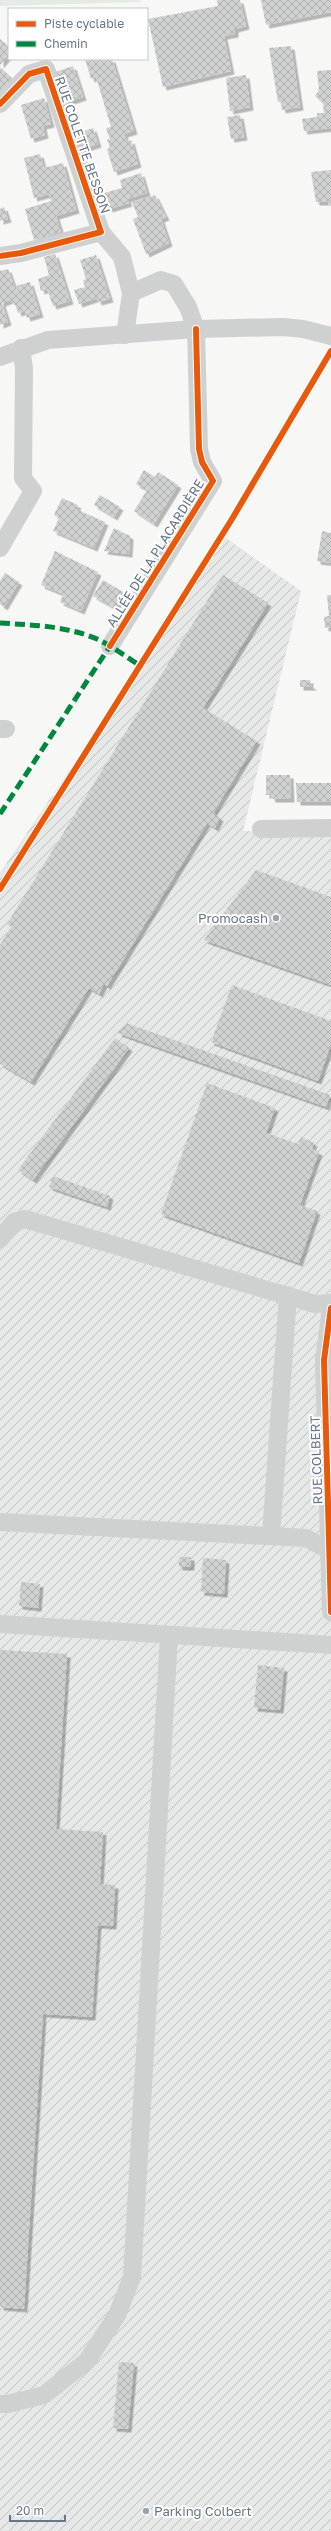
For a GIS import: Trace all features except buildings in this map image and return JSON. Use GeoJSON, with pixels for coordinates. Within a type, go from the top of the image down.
{"type":"FeatureCollection","features":[{"type":"Feature","properties":{"kind":"street","name":"RUE COLETTE BESSON"},"geometry":{"type":"LineString","coordinates":[[0,104],[29,74],[46,69],[101,232],[21,253],[0,256]]}},
{"type":"Feature","properties":{"kind":"street"},"geometry":{"type":"LineString","coordinates":[[101,232],[122,257],[131,293],[125,335]]}},
{"type":"Feature","properties":{"kind":"street"},"geometry":{"type":"LineString","coordinates":[[131,293],[161,280],[174,284],[188,307],[196,329]]}},
{"type":"Feature","properties":{"kind":"street"},"geometry":{"type":"LineString","coordinates":[[0,357],[21,348],[48,340],[196,329],[283,327],[303,329],[331,336]]}},
{"type":"Feature","properties":{"kind":"street","name":"ALLÉE DE LA PLACARDIÈRE"},"geometry":{"type":"LineString","coordinates":[[110,646],[213,481],[202,462],[199,449],[196,329]]}},
{"type":"Feature","properties":{"kind":"street"},"geometry":{"type":"LineString","coordinates":[[0,548],[33,491],[23,478],[24,368],[21,348]]}},
{"type":"Feature","properties":{"kind":"street"},"geometry":{"type":"LineString","coordinates":[[261,829],[331,828]]}},
{"type":"Feature","properties":{"kind":"street"},"geometry":{"type":"LineString","coordinates":[[0,1239],[14,1222],[25,1219],[315,1304],[331,1303]]}},
{"type":"Feature","properties":{"kind":"street"},"geometry":{"type":"LineString","coordinates":[[271,1536],[288,1295]]}},
{"type":"Feature","properties":{"kind":"street","name":"RUE COLBERT"},"geometry":{"type":"LineString","coordinates":[[331,1308],[324,1360],[331,1612]]}},
{"type":"Feature","properties":{"kind":"street"},"geometry":{"type":"LineString","coordinates":[[0,1522],[306,1538],[329,1550]]}},
{"type":"Feature","properties":{"kind":"street"},"geometry":{"type":"LineString","coordinates":[[0,1624],[169,1636],[331,1645]]}},
{"type":"Feature","properties":{"kind":"street"},"geometry":{"type":"LineString","coordinates":[[0,2404],[8,2404],[44,2395],[87,2361],[117,2315],[132,2277],[169,1636]]}},
{"type":"Feature","properties":{"kind":"shaded area"},"geometry":{"type":"Polygon","coordinates":[[[0,0],[140,0],[141,2],[0,6],[0,0]]]}},
{"type":"Feature","properties":{"kind":"shaded area"},"geometry":{"type":"Polygon","coordinates":[[[226,538],[301,591],[243,831],[331,834],[331,2531],[0,2531],[0,873],[226,538]]]}},
{"type":"Feature","properties":{"kind":"marked path"},"geometry":{"type":"LineString","coordinates":[[0,623],[49,627],[74,631],[97,639],[139,665]]}},
{"type":"Feature","properties":{"kind":"marked path"},"geometry":{"type":"LineString","coordinates":[[0,814],[110,646]]}},
{"type":"Feature","properties":{"kind":"cycle path"},"geometry":{"type":"LineString","coordinates":[[0,104],[29,74],[46,69],[101,232],[21,253],[0,256]]}},
{"type":"Feature","properties":{"kind":"cycle path"},"geometry":{"type":"LineString","coordinates":[[110,646],[213,481],[202,462],[199,449],[196,329]]}},
{"type":"Feature","properties":{"kind":"cycle path"},"geometry":{"type":"LineString","coordinates":[[0,889],[232,519],[331,351]]}},
{"type":"Feature","properties":{"kind":"cycle path"},"geometry":{"type":"LineString","coordinates":[[331,1308],[324,1360],[331,1612]]}},
{"type":"Feature","properties":{"kind":"place","name":"Promocash"},"geometry":{"type":"Point","coordinates":[276,918]}},
{"type":"Feature","properties":{"kind":"place","name":"Parking Colbert"},"geometry":{"type":"Point","coordinates":[146,2511]}}]}
